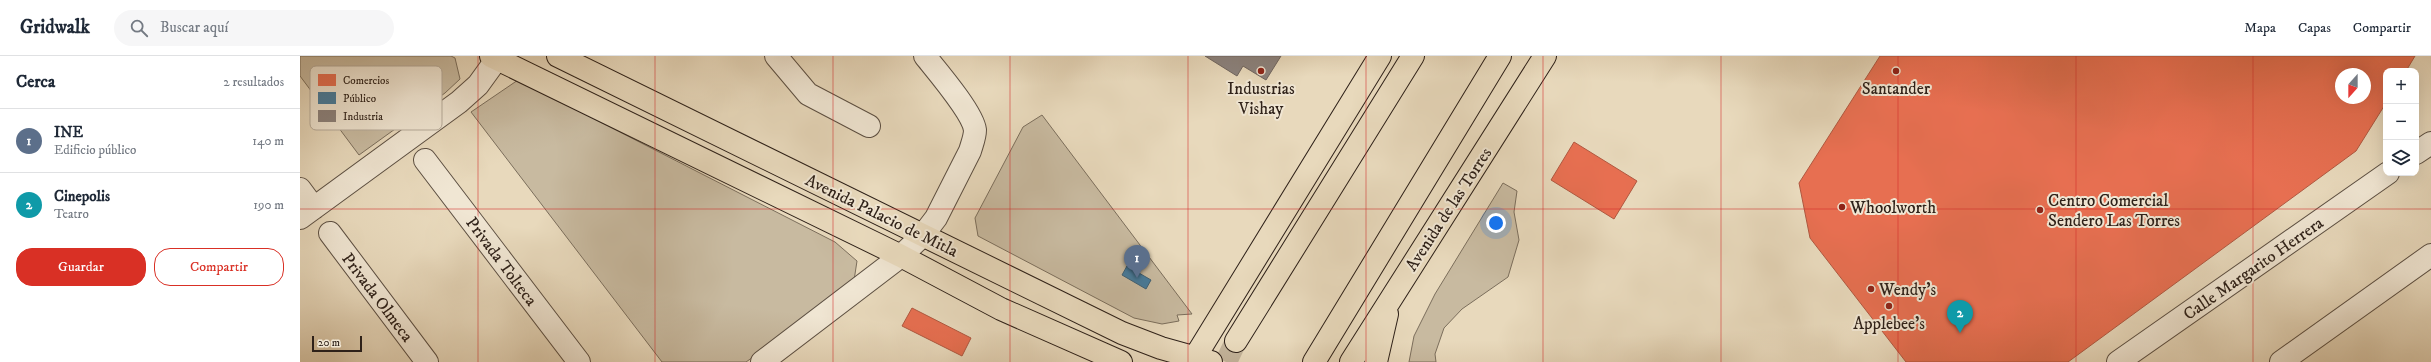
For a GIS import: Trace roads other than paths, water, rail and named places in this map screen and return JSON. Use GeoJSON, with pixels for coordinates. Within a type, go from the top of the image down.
{"type":"FeatureCollection","features":[{"type":"Feature","properties":{"kind":"main road","name":"Avenida Palacio de Mitla"},"geometry":{"type":"LineString","coordinates":[[558,56],[1122,333],[1161,348],[1199,360]]}},
{"type":"Feature","properties":{"kind":"main road"},"geometry":{"type":"LineString","coordinates":[[1199,360],[1380,56]]}},
{"type":"Feature","properties":{"kind":"main road"},"geometry":{"type":"LineString","coordinates":[[1236,341],[1413,56]]}},
{"type":"Feature","properties":{"kind":"main road","name":"Avenida de las Torres"},"geometry":{"type":"LineString","coordinates":[[1314,362],[1500,56]]}},
{"type":"Feature","properties":{"kind":"main road","name":"Avenida de las Torres"},"geometry":{"type":"LineString","coordinates":[[1351,362],[1390,298],[1545,56]]}},
{"type":"Feature","properties":{"kind":"main road","name":"Avenida Palacio de Mitla"},"geometry":{"type":"LineString","coordinates":[[496,57],[901,256],[1001,309],[1121,362]]}},
{"type":"Feature","properties":{"kind":"main road"},"geometry":{"type":"LineString","coordinates":[[1376,362],[1390,298]]}},
{"type":"Feature","properties":{"kind":"street"},"geometry":{"type":"LineString","coordinates":[[776,56],[808,94],[869,126]]}},
{"type":"Feature","properties":{"kind":"street"},"geometry":{"type":"LineString","coordinates":[[762,362],[901,256],[923,235],[936,218],[970,151],[974,139],[975,129],[963,106],[925,56]]}},
{"type":"Feature","properties":{"kind":"street"},"geometry":{"type":"LineString","coordinates":[[442,114],[478,85],[496,57]]}},
{"type":"Feature","properties":{"kind":"street"},"geometry":{"type":"LineString","coordinates":[[300,189],[307,213],[421,130]]}},
{"type":"Feature","properties":{"kind":"street"},"geometry":{"type":"LineString","coordinates":[[2419,151],[2431,143]]}},
{"type":"Feature","properties":{"kind":"street","name":"Privada Tolteca"},"geometry":{"type":"LineString","coordinates":[[425,160],[578,362]]}},
{"type":"Feature","properties":{"kind":"street","name":"Calle Margarito Herrera"},"geometry":{"type":"LineString","coordinates":[[2118,362],[2384,176]]}},
{"type":"Feature","properties":{"kind":"street","name":"Privada Olmeca"},"geometry":{"type":"LineString","coordinates":[[330,233],[426,362]]}},
{"type":"Feature","properties":{"kind":"street"},"geometry":{"type":"LineString","coordinates":[[2281,362],[2431,255]]}},
{"type":"Feature","properties":{"kind":"tunnel"},"geometry":{"type":"LineString","coordinates":[[1226,362],[1236,341]]}},
{"type":"Feature","properties":{"kind":"place","name":"Industrias Vishay"},"geometry":{"type":"Point","coordinates":[1261,71]}},
{"type":"Feature","properties":{"kind":"place","name":"Santander"},"geometry":{"type":"Point","coordinates":[1896,71]}},
{"type":"Feature","properties":{"kind":"place","name":"Whoolworth"},"geometry":{"type":"Point","coordinates":[1842,207]}},
{"type":"Feature","properties":{"kind":"place","name":"Centro Comercial Sendero Las Torres"},"geometry":{"type":"Point","coordinates":[2040,210]}},
{"type":"Feature","properties":{"kind":"place","name":"INE"},"geometry":{"type":"Point","coordinates":[1137,278]}},
{"type":"Feature","properties":{"kind":"place","name":"Wendy's"},"geometry":{"type":"Point","coordinates":[1871,289]}},
{"type":"Feature","properties":{"kind":"place","name":"Applebee's"},"geometry":{"type":"Point","coordinates":[1889,306]}},
{"type":"Feature","properties":{"kind":"place","name":"Cinepolis"},"geometry":{"type":"Point","coordinates":[1960,333]}}]}
